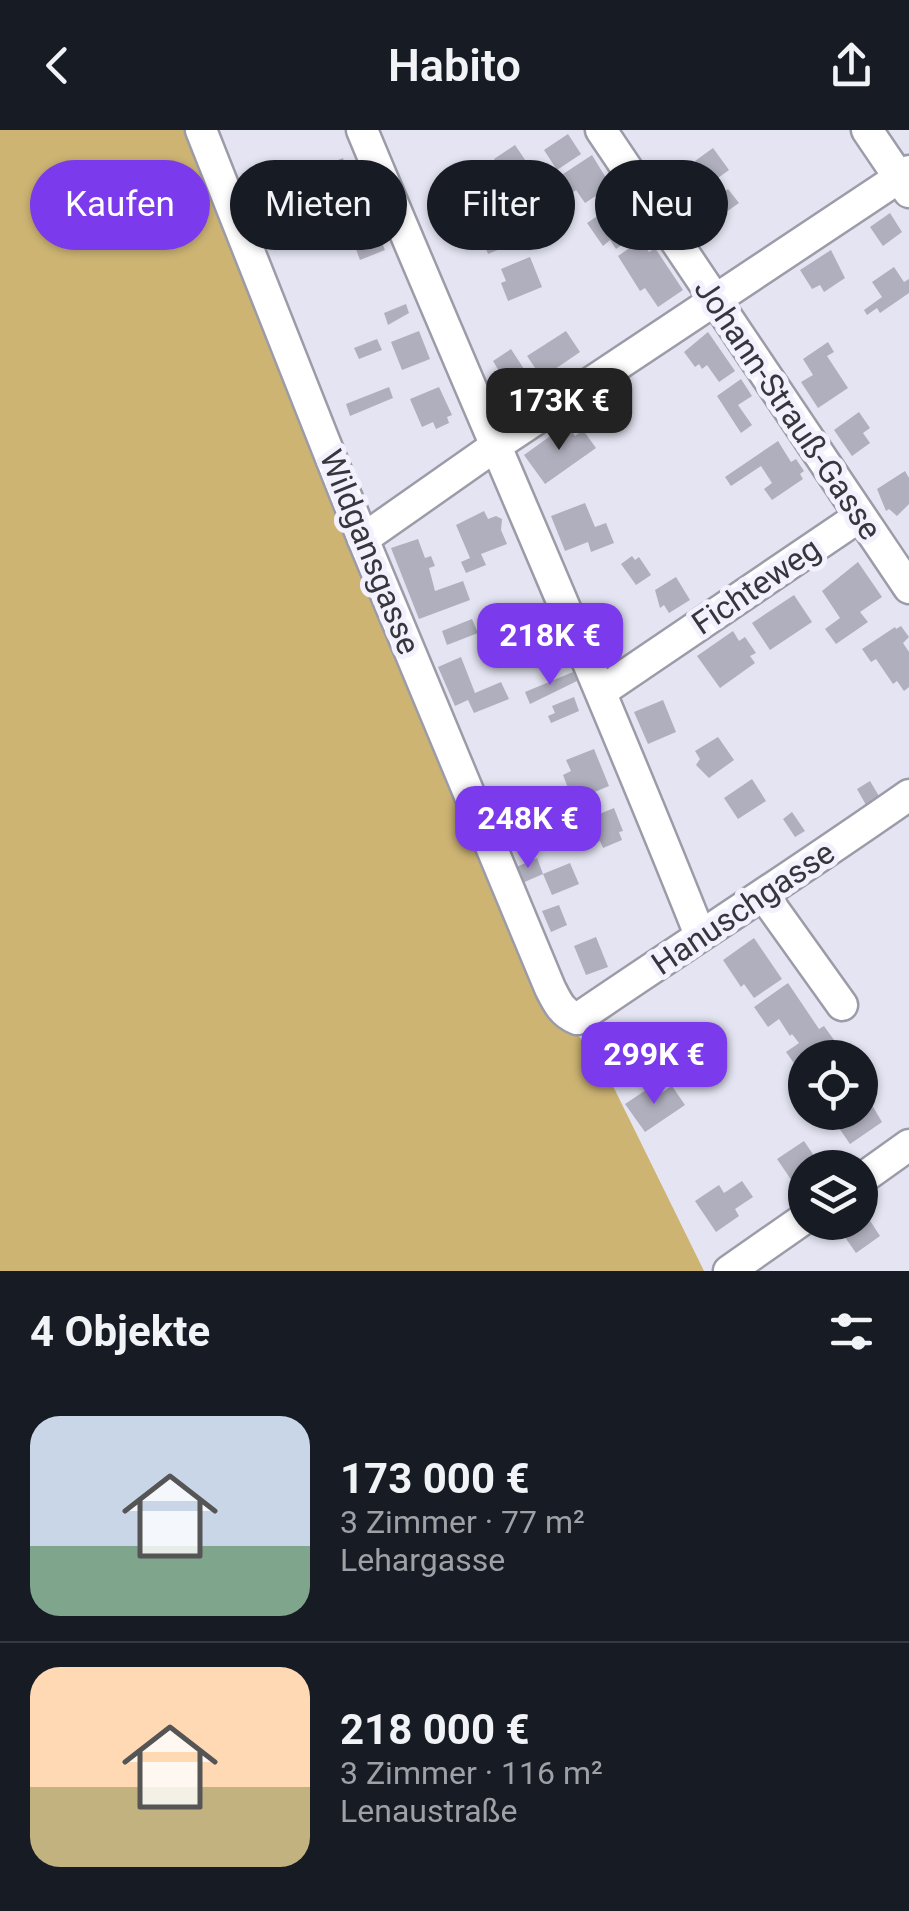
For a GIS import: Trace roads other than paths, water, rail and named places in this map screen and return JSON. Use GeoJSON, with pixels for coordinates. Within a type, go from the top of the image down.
{"type":"FeatureCollection","features":[{"type":"Feature","properties":{"kind":"street","name":"Wildgansgasse"},"geometry":{"type":"LineString","coordinates":[[201,130],[363,539],[550,988],[560,1007],[577,1019]]}},
{"type":"Feature","properties":{"kind":"street"},"geometry":{"type":"LineString","coordinates":[[362,130],[494,447],[602,691],[700,934]]}},
{"type":"Feature","properties":{"kind":"street","name":"Johann-Strauß-Gasse"},"geometry":{"type":"LineString","coordinates":[[601,130],[909,588]]}},
{"type":"Feature","properties":{"kind":"street"},"geometry":{"type":"LineString","coordinates":[[363,539],[714,301],[906,180],[866,130]]}},
{"type":"Feature","properties":{"kind":"street","name":"Fichteweg"},"geometry":{"type":"LineString","coordinates":[[602,691],[860,516]]}},
{"type":"Feature","properties":{"kind":"street","name":"Hanuschgasse"},"geometry":{"type":"LineString","coordinates":[[577,1019],[909,796]]}},
{"type":"Feature","properties":{"kind":"street"},"geometry":{"type":"LineString","coordinates":[[764,896],[842,1006]]}},
{"type":"Feature","properties":{"kind":"street"},"geometry":{"type":"LineString","coordinates":[[878,1167],[909,1145]]}},
{"type":"Feature","properties":{"kind":"street"},"geometry":{"type":"LineString","coordinates":[[729,1271],[788,1230]]}}]}
